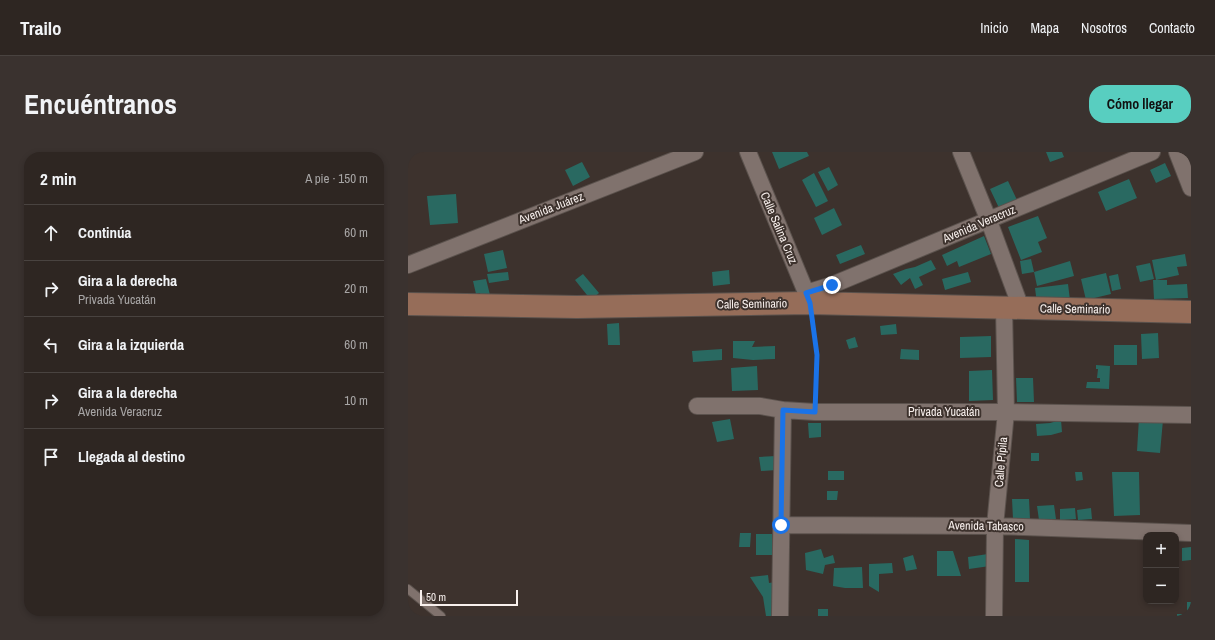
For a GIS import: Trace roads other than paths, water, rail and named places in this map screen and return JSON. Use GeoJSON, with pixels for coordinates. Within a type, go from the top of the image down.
{"type":"FeatureCollection","features":[{"type":"Feature","properties":{"kind":"street","name":"Avenida Juárez"},"geometry":{"type":"LineString","coordinates":[[408,265],[695,152]]}},
{"type":"Feature","properties":{"kind":"street","name":"Calle Salina Cruz"},"geometry":{"type":"LineString","coordinates":[[748,152],[808,298]]}},
{"type":"Feature","properties":{"kind":"street","name":"Calle Pípila"},"geometry":{"type":"LineString","coordinates":[[961,152],[989,220],[1013,308],[1006,412],[995,526],[994,616]]}},
{"type":"Feature","properties":{"kind":"street","name":"Avenida Veracruz"},"geometry":{"type":"LineString","coordinates":[[808,298],[832,285],[1152,152]]}},
{"type":"Feature","properties":{"kind":"street"},"geometry":{"type":"LineString","coordinates":[[1177,152],[1191,188]]}},
{"type":"Feature","properties":{"kind":"street","name":"Calle Seminario"},"geometry":{"type":"LineString","coordinates":[[408,304],[577,308],[808,298],[1013,308],[1191,312]]}},
{"type":"Feature","properties":{"kind":"street","name":"Privada Yucatán"},"geometry":{"type":"LineString","coordinates":[[697,406],[760,406],[783,410],[815,412],[1006,412],[1191,415]]}},
{"type":"Feature","properties":{"kind":"street"},"geometry":{"type":"LineString","coordinates":[[780,616],[783,410]]}},
{"type":"Feature","properties":{"kind":"street","name":"Avenida Tabasco"},"geometry":{"type":"LineString","coordinates":[[781,525],[995,526],[1191,533]]}},
{"type":"Feature","properties":{"kind":"lane"},"geometry":{"type":"LineString","coordinates":[[408,589],[441,616]]}}]}
